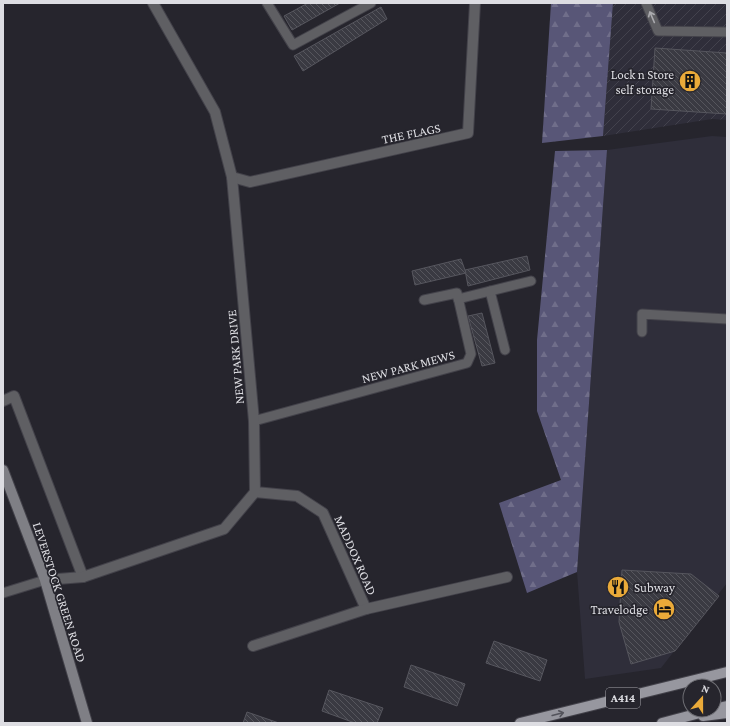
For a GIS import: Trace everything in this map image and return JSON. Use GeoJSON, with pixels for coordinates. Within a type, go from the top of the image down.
{"type":"FeatureCollection","features":[{"type":"Feature","properties":{"kind":"main road","name":"A414"},"geometry":{"type":"LineString","coordinates":[[520,723],[727,672]]}},
{"type":"Feature","properties":{"kind":"main road"},"geometry":{"type":"LineString","coordinates":[[678,719],[727,713]]}},
{"type":"Feature","properties":{"kind":"main road"},"geometry":{"type":"LineString","coordinates":[[662,723],[682,718]]}},
{"type":"Feature","properties":{"kind":"street","name":"NEW PARK DRIVE"},"geometry":{"type":"LineString","coordinates":[[153,3],[215,112],[232,177],[254,421],[255,492]]}},
{"type":"Feature","properties":{"kind":"street","name":"THE FLAGS"},"geometry":{"type":"LineString","coordinates":[[232,177],[250,182],[468,133],[475,3]]}},
{"type":"Feature","properties":{"kind":"street","name":"LEVERSTOCK GREEN ROAD"},"geometry":{"type":"LineString","coordinates":[[3,401],[14,396],[83,577]]}},
{"type":"Feature","properties":{"kind":"street","name":"LEVERSTOCK GREEN ROAD"},"geometry":{"type":"LineString","coordinates":[[3,470],[45,580],[88,723]]}},
{"type":"Feature","properties":{"kind":"street"},"geometry":{"type":"LineString","coordinates":[[45,580],[83,577],[224,529],[255,492]]}},
{"type":"Feature","properties":{"kind":"street","name":"MADDOX ROAD"},"geometry":{"type":"LineString","coordinates":[[255,492],[297,496],[323,513],[366,609]]}},
{"type":"Feature","properties":{"kind":"street","name":"MADDOX ROAD"},"geometry":{"type":"LineString","coordinates":[[253,646],[366,609],[507,577]]}},
{"type":"Feature","properties":{"kind":"lane"},"geometry":{"type":"LineString","coordinates":[[267,3],[293,45],[371,3]]}},
{"type":"Feature","properties":{"kind":"lane"},"geometry":{"type":"LineString","coordinates":[[646,3],[658,31],[727,32]]}},
{"type":"Feature","properties":{"kind":"lane"},"geometry":{"type":"LineString","coordinates":[[424,300],[457,293],[458,299],[531,281]]}},
{"type":"Feature","properties":{"kind":"lane"},"geometry":{"type":"LineString","coordinates":[[490,292],[505,350]]}},
{"type":"Feature","properties":{"kind":"lane","name":"NEW PARK MEWS"},"geometry":{"type":"LineString","coordinates":[[254,421],[467,363],[471,354],[458,299]]}},
{"type":"Feature","properties":{"kind":"lane"},"geometry":{"type":"LineString","coordinates":[[642,332],[642,314],[727,319]]}},
{"type":"Feature","properties":{"kind":"lane"},"geometry":{"type":"LineString","coordinates":[[3,593],[45,580]]}},
{"type":"Feature","properties":{"kind":"shaded area"},"geometry":{"type":"Polygon","coordinates":[[[613,3],[727,3],[727,120],[712,119],[603,136],[613,3]]]}},
{"type":"Feature","properties":{"kind":"shaded area"},"geometry":{"type":"Polygon","coordinates":[[[712,136],[727,137],[727,583],[661,668],[585,679],[577,572],[607,150],[712,136]]]}},
{"type":"Feature","properties":{"kind":"green space"},"geometry":{"type":"Polygon","coordinates":[[[551,3],[613,3],[603,136],[542,143],[551,3]]]}},
{"type":"Feature","properties":{"kind":"green space"},"geometry":{"type":"Polygon","coordinates":[[[607,150],[577,572],[527,593],[499,503],[561,480],[537,411],[537,340],[555,151],[607,150]]]}},
{"type":"Feature","properties":{"kind":"building"},"geometry":{"type":"Polygon","coordinates":[[[308,3],[340,3],[292,30],[284,16],[308,3]]]}},
{"type":"Feature","properties":{"kind":"building"},"geometry":{"type":"Polygon","coordinates":[[[381,7],[387,19],[303,71],[294,56],[381,7]]]}},
{"type":"Feature","properties":{"kind":"building","name":"Lock n Store self storage"},"geometry":{"type":"Polygon","coordinates":[[[655,48],[727,53],[727,114],[651,109],[655,48]]]}},
{"type":"Feature","properties":{"kind":"building"},"geometry":{"type":"Polygon","coordinates":[[[527,256],[530,270],[468,286],[465,270],[527,256]]]}},
{"type":"Feature","properties":{"kind":"building"},"geometry":{"type":"Polygon","coordinates":[[[461,259],[466,273],[415,285],[412,271],[461,259]]]}},
{"type":"Feature","properties":{"kind":"building"},"geometry":{"type":"Polygon","coordinates":[[[482,313],[495,363],[482,366],[468,316],[482,313]]]}},
{"type":"Feature","properties":{"kind":"building","name":"Travelodge"},"geometry":{"type":"Polygon","coordinates":[[[622,570],[691,574],[719,596],[675,651],[631,664],[619,622],[622,570]]]}},
{"type":"Feature","properties":{"kind":"building"},"geometry":{"type":"Polygon","coordinates":[[[494,641],[547,660],[540,681],[486,663],[494,641]]]}},
{"type":"Feature","properties":{"kind":"building"},"geometry":{"type":"Polygon","coordinates":[[[411,665],[465,684],[457,706],[404,687],[411,665]]]}},
{"type":"Feature","properties":{"kind":"building"},"geometry":{"type":"Polygon","coordinates":[[[329,690],[383,708],[377,723],[355,723],[322,711],[329,690]]]}},
{"type":"Feature","properties":{"kind":"building"},"geometry":{"type":"Polygon","coordinates":[[[247,712],[279,723],[243,723],[247,712]]]}},
{"type":"Feature","properties":{"kind":"place","name":"Lock n Store self storage"},"geometry":{"type":"Point","coordinates":[690,81]}},
{"type":"Feature","properties":{"kind":"place","name":"Subway"},"geometry":{"type":"Point","coordinates":[618,587]}},
{"type":"Feature","properties":{"kind":"place","name":"Travelodge"},"geometry":{"type":"Point","coordinates":[664,609]}}]}
